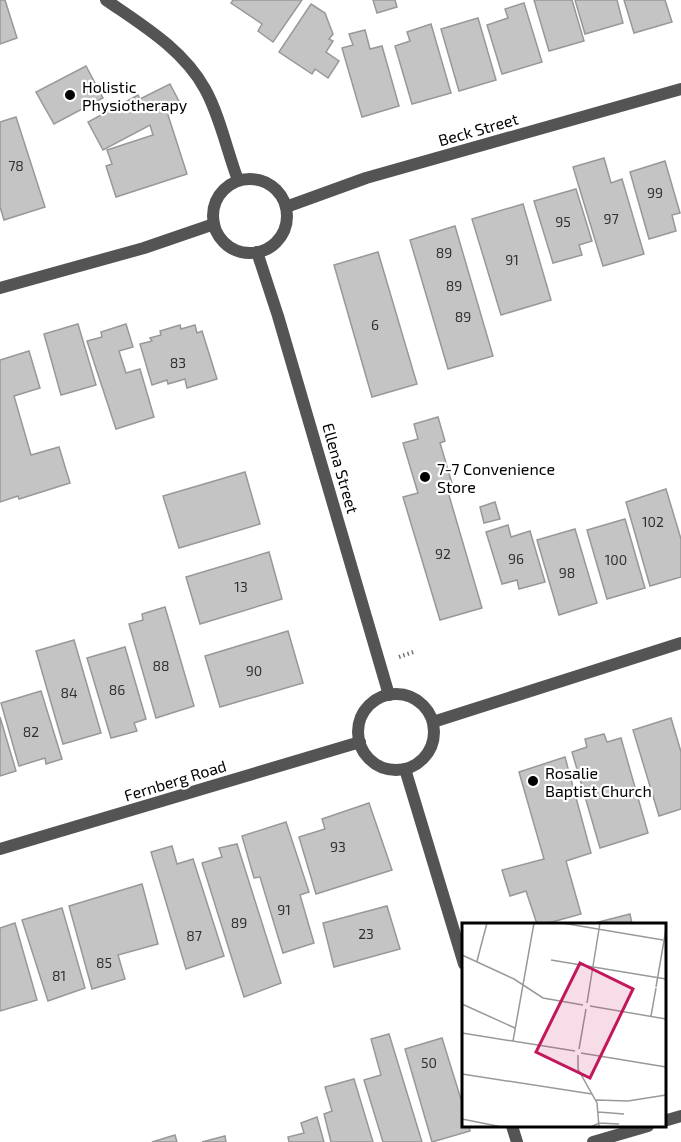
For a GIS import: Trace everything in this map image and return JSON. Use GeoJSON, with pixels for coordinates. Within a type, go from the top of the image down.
{"type":"FeatureCollection","features":[{"type":"Feature","properties":{"kind":"street"},"geometry":{"type":"LineString","coordinates":[[106,0],[166,43],[189,66],[205,89],[238,180]]}},
{"type":"Feature","properties":{"kind":"street","name":"Beck Street"},"geometry":{"type":"LineString","coordinates":[[286,207],[366,178],[681,89]]}},
{"type":"Feature","properties":{"kind":"street"},"geometry":{"type":"LineString","coordinates":[[250,178],[273,186],[286,207],[287,219],[278,240],[257,252],[246,252],[225,244],[214,224],[215,203],[228,185],[238,180],[250,178]]}},
{"type":"Feature","properties":{"kind":"street"},"geometry":{"type":"LineString","coordinates":[[0,288],[144,248],[214,224]]}},
{"type":"Feature","properties":{"kind":"street","name":"Ellena Street"},"geometry":{"type":"LineString","coordinates":[[257,252],[285,338],[389,695]]}},
{"type":"Feature","properties":{"kind":"street"},"geometry":{"type":"LineString","coordinates":[[433,722],[681,643]]}},
{"type":"Feature","properties":{"kind":"street"},"geometry":{"type":"LineString","coordinates":[[400,694],[421,703],[433,722],[432,746],[416,764],[405,769],[393,770],[382,767],[364,753],[360,742],[358,730],[361,718],[377,699],[389,695],[400,694]]}},
{"type":"Feature","properties":{"kind":"street","name":"Fernberg Road"},"geometry":{"type":"LineString","coordinates":[[0,849],[360,742]]}},
{"type":"Feature","properties":{"kind":"street"},"geometry":{"type":"LineString","coordinates":[[405,769],[462,957]]}},
{"type":"Feature","properties":{"kind":"street"},"geometry":{"type":"LineString","coordinates":[[666,1120],[681,1116]]}},
{"type":"Feature","properties":{"kind":"street"},"geometry":{"type":"LineString","coordinates":[[513,1127],[517,1142]]}},
{"type":"Feature","properties":{"kind":"street"},"geometry":{"type":"LineString","coordinates":[[593,1142],[642,1127]]}},
{"type":"Feature","properties":{"kind":"path"},"geometry":{"type":"LineString","coordinates":[[398,658],[416,651]]}},
{"type":"Feature","properties":{"kind":"building"},"geometry":{"type":"Polygon","coordinates":[[[0,0],[5,0],[17,38],[0,44],[0,0]]]}},
{"type":"Feature","properties":{"kind":"building"},"geometry":{"type":"Polygon","coordinates":[[[233,0],[302,0],[273,42],[258,31],[262,24],[231,3],[233,0]]]}},
{"type":"Feature","properties":{"kind":"building"},"geometry":{"type":"Polygon","coordinates":[[[373,0],[395,0],[397,7],[377,13],[373,0]]]}},
{"type":"Feature","properties":{"kind":"building"},"geometry":{"type":"Polygon","coordinates":[[[534,0],[572,0],[584,41],[549,51],[534,0]]]}},
{"type":"Feature","properties":{"kind":"building"},"geometry":{"type":"Polygon","coordinates":[[[575,0],[617,0],[623,23],[585,34],[575,0]]]}},
{"type":"Feature","properties":{"kind":"building"},"geometry":{"type":"Polygon","coordinates":[[[624,0],[665,0],[672,22],[634,33],[624,0]]]}},
{"type":"Feature","properties":{"kind":"building"},"geometry":{"type":"Polygon","coordinates":[[[524,3],[542,62],[502,74],[487,25],[508,18],[505,9],[524,3]]]}},
{"type":"Feature","properties":{"kind":"building"},"geometry":{"type":"Polygon","coordinates":[[[311,4],[325,13],[333,34],[329,39],[333,41],[326,52],[339,61],[328,78],[315,69],[312,74],[279,52],[311,4]]]}},
{"type":"Feature","properties":{"kind":"building"},"geometry":{"type":"Polygon","coordinates":[[[478,18],[496,80],[459,91],[441,29],[478,18]]]}},
{"type":"Feature","properties":{"kind":"building"},"geometry":{"type":"Polygon","coordinates":[[[431,24],[451,93],[412,104],[395,46],[410,41],[407,32],[431,24]]]}},
{"type":"Feature","properties":{"kind":"building"},"geometry":{"type":"Polygon","coordinates":[[[365,30],[370,49],[382,46],[399,106],[362,117],[342,48],[353,45],[349,34],[365,30]]]}},
{"type":"Feature","properties":{"kind":"building","name":"Holistic Physiotherapy"},"geometry":{"type":"Polygon","coordinates":[[[86,66],[103,98],[54,124],[36,92],[86,66]]]}},
{"type":"Feature","properties":{"kind":"building"},"geometry":{"type":"Polygon","coordinates":[[[170,84],[182,107],[168,115],[187,174],[116,197],[106,166],[112,164],[107,150],[153,135],[150,125],[103,150],[88,122],[138,95],[140,99],[170,84]]]}},
{"type":"Feature","properties":{"kind":"building"},"geometry":{"type":"Polygon","coordinates":[[[16,117],[45,207],[4,220],[0,207],[0,122],[16,117]]]}},
{"type":"Feature","properties":{"kind":"building"},"geometry":{"type":"Polygon","coordinates":[[[604,158],[611,183],[622,179],[644,254],[603,266],[573,167],[604,158]]]}},
{"type":"Feature","properties":{"kind":"building"},"geometry":{"type":"Polygon","coordinates":[[[665,161],[680,213],[672,215],[676,231],[649,239],[630,172],[665,161]]]}},
{"type":"Feature","properties":{"kind":"building"},"geometry":{"type":"Polygon","coordinates":[[[576,189],[592,241],[579,245],[582,255],[553,263],[534,201],[576,189]]]}},
{"type":"Feature","properties":{"kind":"building"},"geometry":{"type":"Polygon","coordinates":[[[523,204],[551,300],[501,315],[472,219],[523,204]]]}},
{"type":"Feature","properties":{"kind":"building"},"geometry":{"type":"Polygon","coordinates":[[[455,226],[493,356],[448,369],[410,240],[455,226]]]}},
{"type":"Feature","properties":{"kind":"building"},"geometry":{"type":"Polygon","coordinates":[[[378,252],[417,384],[372,397],[334,265],[378,252]]]}},
{"type":"Feature","properties":{"kind":"building"},"geometry":{"type":"Polygon","coordinates":[[[78,324],[96,385],[61,395],[44,334],[78,324]]]}},
{"type":"Feature","properties":{"kind":"building"},"geometry":{"type":"Polygon","coordinates":[[[126,324],[133,347],[119,351],[126,373],[140,369],[154,417],[116,429],[87,341],[102,337],[101,332],[126,324]]]}},
{"type":"Feature","properties":{"kind":"building"},"geometry":{"type":"Polygon","coordinates":[[[180,325],[181,329],[195,325],[197,333],[202,331],[217,379],[187,388],[185,379],[168,384],[167,380],[152,385],[140,344],[152,341],[150,338],[161,335],[160,331],[180,325]]]}},
{"type":"Feature","properties":{"kind":"building"},"geometry":{"type":"Polygon","coordinates":[[[29,351],[40,388],[14,396],[31,455],[59,447],[70,483],[19,499],[18,496],[0,502],[0,360],[29,351]]]}},
{"type":"Feature","properties":{"kind":"building"},"geometry":{"type":"Polygon","coordinates":[[[438,417],[445,441],[440,443],[454,490],[448,492],[482,608],[440,620],[403,497],[418,493],[403,443],[418,439],[414,424],[438,417]]]}},
{"type":"Feature","properties":{"kind":"building"},"geometry":{"type":"Polygon","coordinates":[[[245,472],[260,524],[179,548],[163,496],[245,472]]]}},
{"type":"Feature","properties":{"kind":"building"},"geometry":{"type":"Polygon","coordinates":[[[666,489],[681,539],[681,577],[650,586],[626,502],[666,489]]]}},
{"type":"Feature","properties":{"kind":"building"},"geometry":{"type":"Polygon","coordinates":[[[495,502],[500,519],[484,523],[480,507],[495,502]]]}},
{"type":"Feature","properties":{"kind":"building"},"geometry":{"type":"Polygon","coordinates":[[[625,519],[645,588],[607,599],[587,530],[625,519]]]}},
{"type":"Feature","properties":{"kind":"building"},"geometry":{"type":"Polygon","coordinates":[[[508,525],[511,537],[530,531],[545,582],[519,589],[517,580],[502,584],[486,532],[508,525]]]}},
{"type":"Feature","properties":{"kind":"building"},"geometry":{"type":"Polygon","coordinates":[[[575,529],[597,603],[559,615],[537,540],[575,529]]]}},
{"type":"Feature","properties":{"kind":"building"},"geometry":{"type":"Polygon","coordinates":[[[269,552],[282,599],[200,624],[186,577],[269,552]]]}},
{"type":"Feature","properties":{"kind":"building"},"geometry":{"type":"Polygon","coordinates":[[[165,607],[194,706],[156,718],[129,624],[143,620],[142,614],[165,607]]]}},
{"type":"Feature","properties":{"kind":"building"},"geometry":{"type":"Polygon","coordinates":[[[288,631],[303,683],[220,707],[205,656],[288,631]]]}},
{"type":"Feature","properties":{"kind":"building"},"geometry":{"type":"Polygon","coordinates":[[[74,640],[101,733],[63,744],[36,651],[74,640]]]}},
{"type":"Feature","properties":{"kind":"building"},"geometry":{"type":"Polygon","coordinates":[[[125,647],[146,719],[134,723],[137,731],[111,738],[87,658],[125,647]]]}},
{"type":"Feature","properties":{"kind":"building"},"geometry":{"type":"Polygon","coordinates":[[[41,691],[62,759],[46,764],[45,758],[19,766],[1,703],[41,691]]]}},
{"type":"Feature","properties":{"kind":"building"},"geometry":{"type":"Polygon","coordinates":[[[0,717],[16,771],[0,776],[0,717]]]}},
{"type":"Feature","properties":{"kind":"building"},"geometry":{"type":"Polygon","coordinates":[[[671,718],[681,752],[681,809],[659,816],[633,730],[671,718]]]}},
{"type":"Feature","properties":{"kind":"building"},"geometry":{"type":"Polygon","coordinates":[[[604,734],[607,742],[621,738],[648,833],[600,848],[572,752],[587,747],[585,739],[604,734]]]}},
{"type":"Feature","properties":{"kind":"building"},"geometry":{"type":"Polygon","coordinates":[[[565,757],[591,853],[566,861],[581,914],[549,923],[537,923],[526,891],[510,896],[502,870],[544,859],[519,772],[565,757]]]}},
{"type":"Feature","properties":{"kind":"building"},"geometry":{"type":"Polygon","coordinates":[[[369,803],[392,870],[316,894],[299,837],[325,829],[322,819],[369,803]]]}},
{"type":"Feature","properties":{"kind":"building"},"geometry":{"type":"Polygon","coordinates":[[[286,822],[309,892],[300,895],[314,943],[283,953],[260,877],[254,878],[242,836],[286,822]]]}},
{"type":"Feature","properties":{"kind":"building"},"geometry":{"type":"Polygon","coordinates":[[[237,844],[281,983],[244,997],[202,863],[222,857],[219,848],[237,844]]]}},
{"type":"Feature","properties":{"kind":"building"},"geometry":{"type":"Polygon","coordinates":[[[172,846],[177,864],[193,859],[224,956],[186,969],[151,852],[172,846]]]}},
{"type":"Feature","properties":{"kind":"building"},"geometry":{"type":"Polygon","coordinates":[[[142,884],[158,944],[118,955],[125,979],[92,989],[69,906],[142,884]]]}},
{"type":"Feature","properties":{"kind":"building"},"geometry":{"type":"Polygon","coordinates":[[[387,906],[400,949],[334,967],[323,923],[387,906]]]}},
{"type":"Feature","properties":{"kind":"building"},"geometry":{"type":"Polygon","coordinates":[[[62,908],[85,988],[48,1001],[22,920],[62,908]]]}},
{"type":"Feature","properties":{"kind":"building"},"geometry":{"type":"Polygon","coordinates":[[[630,914],[632,923],[595,923],[630,914]]]}},
{"type":"Feature","properties":{"kind":"building"},"geometry":{"type":"Polygon","coordinates":[[[15,923],[37,1000],[0,1011],[0,928],[15,923]]]}},
{"type":"Feature","properties":{"kind":"building"},"geometry":{"type":"Polygon","coordinates":[[[389,1034],[422,1142],[383,1142],[364,1080],[381,1075],[371,1039],[389,1034]]]}},
{"type":"Feature","properties":{"kind":"building"},"geometry":{"type":"Polygon","coordinates":[[[442,1038],[462,1103],[462,1127],[469,1127],[470,1131],[432,1142],[405,1049],[442,1038]]]}},
{"type":"Feature","properties":{"kind":"building"},"geometry":{"type":"Polygon","coordinates":[[[354,1079],[373,1142],[331,1142],[324,1114],[332,1111],[325,1087],[354,1079]]]}},
{"type":"Feature","properties":{"kind":"building"},"geometry":{"type":"Polygon","coordinates":[[[317,1117],[324,1142],[289,1142],[288,1137],[304,1133],[301,1123],[317,1117]]]}},
{"type":"Feature","properties":{"kind":"building"},"geometry":{"type":"Polygon","coordinates":[[[175,1135],[177,1142],[152,1142],[175,1135]]]}},
{"type":"Feature","properties":{"kind":"building"},"geometry":{"type":"Polygon","coordinates":[[[225,1136],[226,1142],[202,1142],[225,1136]]]}},
{"type":"Feature","properties":{"kind":"place","name":"Holistic Physiotherapy"},"geometry":{"type":"Point","coordinates":[70,95]}},
{"type":"Feature","properties":{"kind":"place","name":"7-7 Convenience Store"},"geometry":{"type":"Point","coordinates":[425,477]}},
{"type":"Feature","properties":{"kind":"place","name":"Rosalie Baptist Church"},"geometry":{"type":"Point","coordinates":[533,781]}}]}
